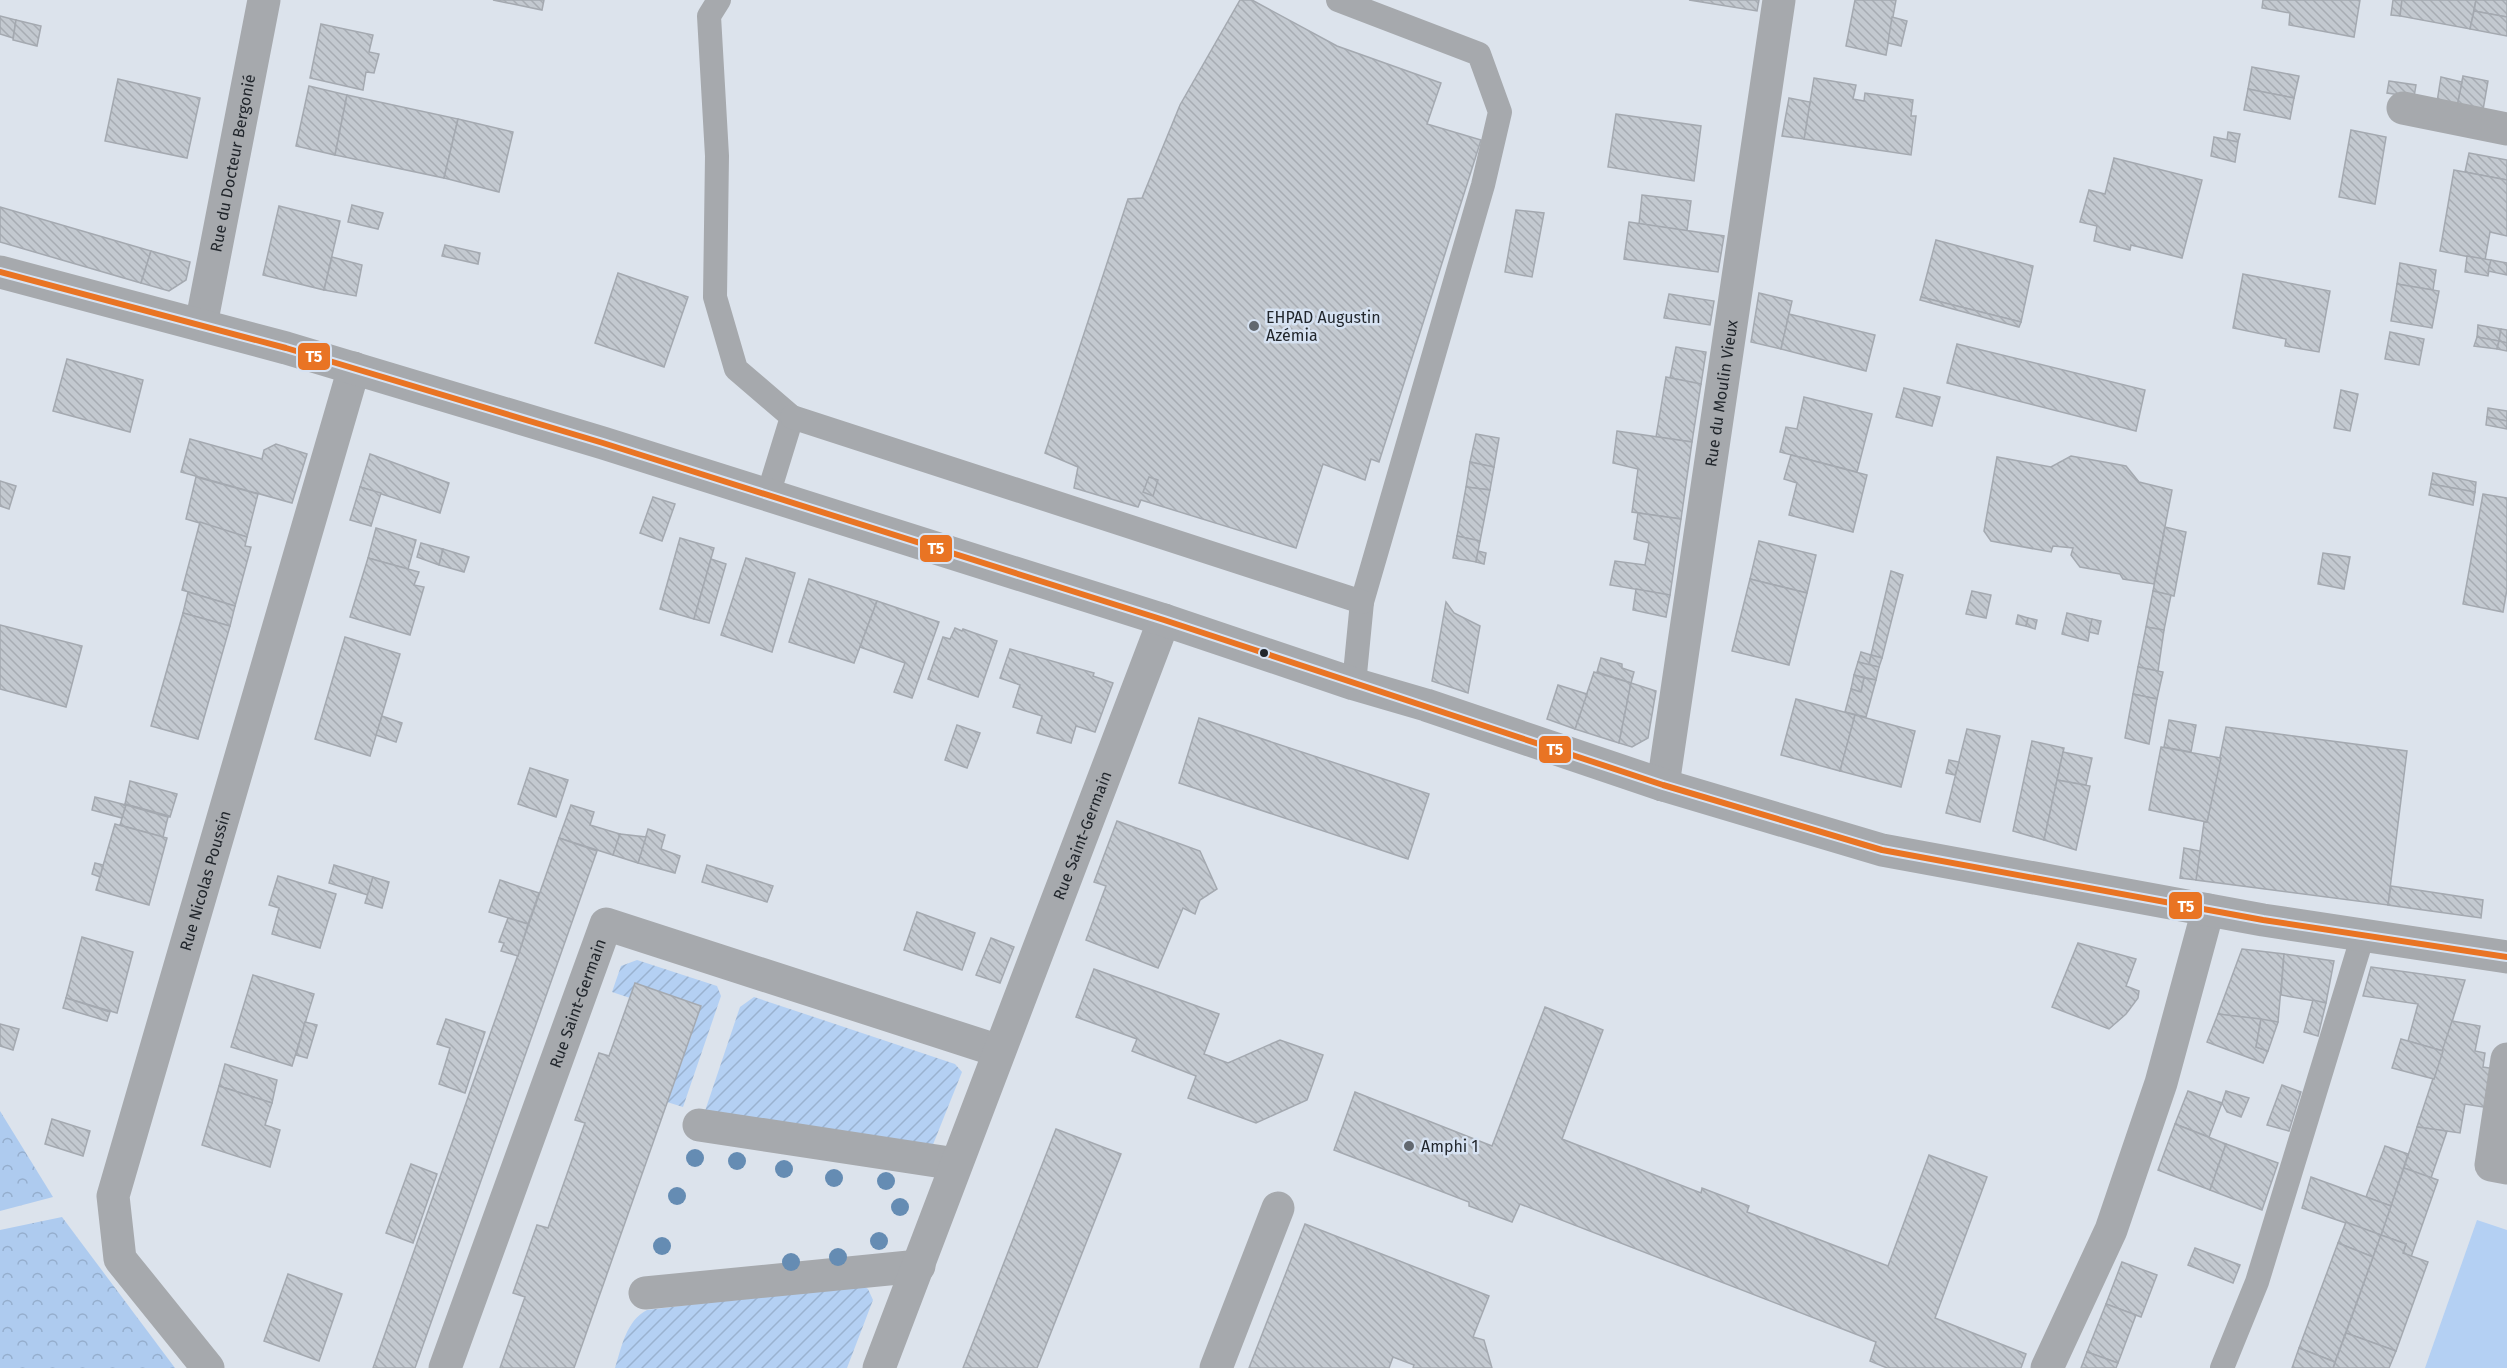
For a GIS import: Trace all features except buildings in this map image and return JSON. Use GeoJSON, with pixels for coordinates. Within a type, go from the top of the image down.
{"type":"FeatureCollection","features":[{"type":"Feature","properties":{"kind":"street","name":"Rue du Docteur Bergonié"},"geometry":{"type":"LineString","coordinates":[[201,325],[264,0]]}},
{"type":"Feature","properties":{"kind":"street","name":"Rue du Moulin Vieux"},"geometry":{"type":"LineString","coordinates":[[1663,785],[1779,0]]}},
{"type":"Feature","properties":{"kind":"street"},"geometry":{"type":"LineString","coordinates":[[2403,108],[2507,129]]}},
{"type":"Feature","properties":{"kind":"street"},"geometry":{"type":"LineString","coordinates":[[0,272],[354,368],[768,495],[1164,620],[1663,785],[1882,850],[2208,910],[2507,957]]}},
{"type":"Feature","properties":{"kind":"street","name":"Rue Nicolas Poussin"},"geometry":{"type":"LineString","coordinates":[[208,1368],[120,1259],[113,1196],[354,368]]}},
{"type":"Feature","properties":{"kind":"street","name":"Rue Saint-Germain"},"geometry":{"type":"LineString","coordinates":[[879,1368],[1164,620]]}},
{"type":"Feature","properties":{"kind":"street"},"geometry":{"type":"LineString","coordinates":[[2048,1368],[2111,1230],[2161,1083],[2208,910]]}},
{"type":"Feature","properties":{"kind":"street","name":"Rue Saint-Germain"},"geometry":{"type":"LineString","coordinates":[[445,1368],[606,924],[999,1051]]}},
{"type":"Feature","properties":{"kind":"street"},"geometry":{"type":"LineString","coordinates":[[2507,1059],[2491,1165],[2507,1168]]}},
{"type":"Feature","properties":{"kind":"street"},"geometry":{"type":"LineString","coordinates":[[699,1125],[956,1164]]}},
{"type":"Feature","properties":{"kind":"street"},"geometry":{"type":"LineString","coordinates":[[1216,1368],[1278,1208]]}},
{"type":"Feature","properties":{"kind":"street"},"geometry":{"type":"LineString","coordinates":[[645,1293],[919,1266]]}},
{"type":"Feature","properties":{"kind":"lane"},"geometry":{"type":"LineString","coordinates":[[719,0],[709,16],[717,156],[715,297],[736,369],[792,417],[1362,602]]}},
{"type":"Feature","properties":{"kind":"lane"},"geometry":{"type":"LineString","coordinates":[[1338,0],[1479,54],[1500,112],[1483,185],[1362,602],[1354,684]]}},
{"type":"Feature","properties":{"kind":"lane"},"geometry":{"type":"LineString","coordinates":[[768,495],[792,417]]}},
{"type":"Feature","properties":{"kind":"lane"},"geometry":{"type":"LineString","coordinates":[[2222,1368],[2257,1282],[2363,935]]}},
{"type":"Feature","properties":{"kind":"green space"},"geometry":{"type":"Polygon","coordinates":[[[0,1111],[53,1197],[0,1211],[0,1111]]]}},
{"type":"Feature","properties":{"kind":"green space"},"geometry":{"type":"Polygon","coordinates":[[[62,1217],[175,1368],[0,1368],[0,1230],[62,1217]]]}},
{"type":"Feature","properties":{"kind":"shaded area"},"geometry":{"type":"Polygon","coordinates":[[[637,960],[717,986],[721,996],[683,1107],[667,1102],[630,998],[612,992],[621,966],[637,960]]]}},
{"type":"Feature","properties":{"kind":"shaded area"},"geometry":{"type":"Polygon","coordinates":[[[754,997],[955,1064],[962,1072],[932,1147],[705,1111],[740,1007],[754,997]]]}},
{"type":"Feature","properties":{"kind":"shaded area"},"geometry":{"type":"Polygon","coordinates":[[[2477,1220],[2507,1230],[2507,1368],[2425,1368],[2477,1220]]]}},
{"type":"Feature","properties":{"kind":"shaded area"},"geometry":{"type":"Polygon","coordinates":[[[860,1284],[868,1289],[873,1300],[847,1368],[615,1368],[629,1327],[647,1310],[860,1284]]]}},
{"type":"Feature","properties":{"kind":"transit line","name":"T5"},"geometry":{"type":"LineString","coordinates":[[0,272],[286,348],[603,443],[1164,620],[1663,785],[1882,850],[2263,920],[2507,957]]}},
{"type":"Feature","properties":{"kind":"place","name":"EHPAD Augustin Azémia"},"geometry":{"type":"Point","coordinates":[1254,326]}},
{"type":"Feature","properties":{"kind":"place","name":"Amphi 1"},"geometry":{"type":"Point","coordinates":[1409,1146]}}]}
